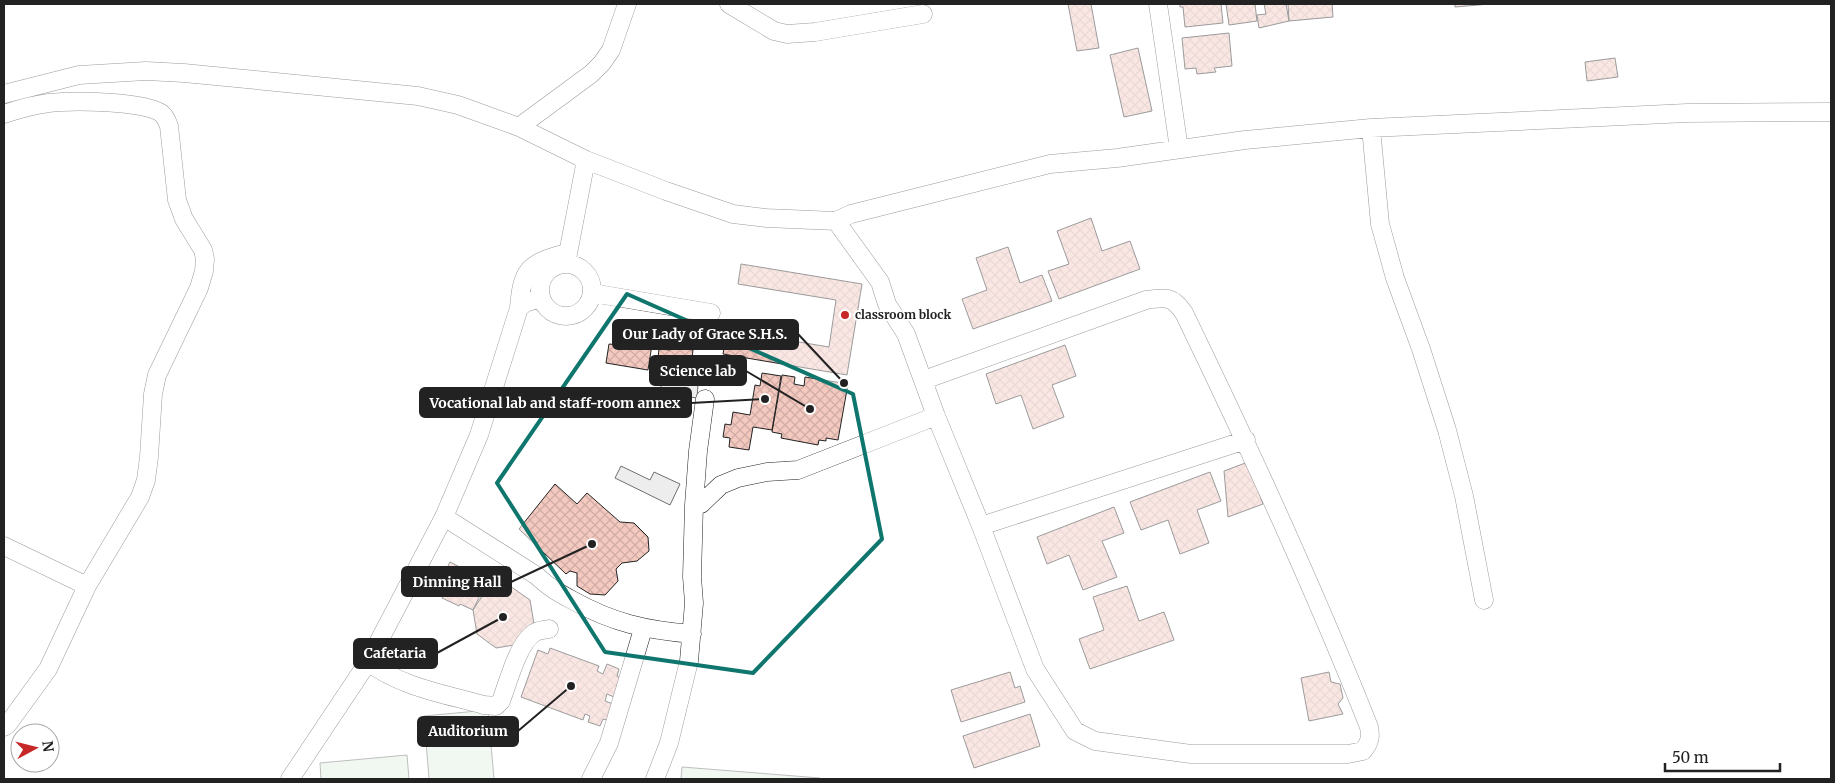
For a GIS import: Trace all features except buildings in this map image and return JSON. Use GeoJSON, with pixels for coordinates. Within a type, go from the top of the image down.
{"type":"FeatureCollection","features":[{"type":"Feature","properties":{"kind":"street"},"geometry":{"type":"LineString","coordinates":[[519,127],[602,63],[611,50],[627,4]]}},
{"type":"Feature","properties":{"kind":"street"},"geometry":{"type":"LineString","coordinates":[[729,4],[756,10],[774,31],[787,34],[815,32],[923,14]]}},
{"type":"Feature","properties":{"kind":"street"},"geometry":{"type":"LineString","coordinates":[[1158,4],[1179,149]]}},
{"type":"Feature","properties":{"kind":"street"},"geometry":{"type":"LineString","coordinates":[[4,94],[79,75],[146,71],[418,96],[458,105],[519,127],[586,160],[666,191],[733,214],[766,218],[836,221],[850,214],[1050,164],[1117,158],[1245,140],[1371,128],[1687,113],[1831,112]]}},
{"type":"Feature","properties":{"kind":"street"},"geometry":{"type":"LineString","coordinates":[[4,114],[25,107],[81,100],[143,108],[161,114],[166,118],[169,126],[177,200],[184,219],[203,250],[205,259],[199,288],[157,375],[153,394],[146,480],[140,497],[87,586],[48,668],[4,727]]}},
{"type":"Feature","properties":{"kind":"street"},"geometry":{"type":"LineString","coordinates":[[1371,128],[1380,224],[1395,278],[1421,349],[1447,430],[1464,496],[1484,600]]}},
{"type":"Feature","properties":{"kind":"street"},"geometry":{"type":"LineString","coordinates":[[290,779],[368,662],[444,517],[479,436],[519,308],[523,278],[528,271],[544,259],[567,258],[588,277],[592,293],[589,302],[577,314],[561,316],[553,313],[546,307],[541,298],[541,283],[544,276],[550,269],[567,258],[586,160]]}},
{"type":"Feature","properties":{"kind":"street"},"geometry":{"type":"LineString","coordinates":[[836,221],[880,282],[887,304],[906,334],[1035,669],[1075,731],[1095,741],[1191,754],[1348,754],[1363,751],[1369,743],[1369,727],[1328,624],[1246,440],[1178,303],[1161,297],[1146,300],[924,380]]}},
{"type":"Feature","properties":{"kind":"street"},"geometry":{"type":"LineString","coordinates":[[592,293],[711,313]]}},
{"type":"Feature","properties":{"kind":"street"},"geometry":{"type":"LineString","coordinates":[[519,308],[525,303],[541,298]]}},
{"type":"Feature","properties":{"kind":"street"},"geometry":{"type":"LineString","coordinates":[[655,779],[669,743],[689,661],[692,634],[694,505],[704,399]]}},
{"type":"Feature","properties":{"kind":"street"},"geometry":{"type":"LineString","coordinates":[[694,505],[701,504],[721,486],[738,478],[767,472],[798,470],[936,416]]}},
{"type":"Feature","properties":{"kind":"street"},"geometry":{"type":"LineString","coordinates":[[981,526],[1246,440]]}},
{"type":"Feature","properties":{"kind":"street"},"geometry":{"type":"LineString","coordinates":[[444,517],[537,576],[546,586],[603,616],[644,629],[692,634]]}},
{"type":"Feature","properties":{"kind":"street"},"geometry":{"type":"LineString","coordinates":[[4,546],[87,586]]}},
{"type":"Feature","properties":{"kind":"street"},"geometry":{"type":"LineString","coordinates":[[368,662],[382,673],[398,680],[484,705],[496,706],[501,701],[521,648],[528,637],[536,632],[549,629]]}},
{"type":"Feature","properties":{"kind":"street"},"geometry":{"type":"LineString","coordinates":[[591,779],[609,743],[644,629]]}},
{"type":"Feature","properties":{"kind":"highlighted area"},"geometry":{"type":"Polygon","coordinates":[[[627,294],[853,394],[882,539],[753,673],[605,652],[497,483],[627,294]]]}},
{"type":"Feature","properties":{"kind":"green space"},"geometry":{"type":"Polygon","coordinates":[[[488,710],[494,779],[429,779],[424,716],[488,710]]]}},
{"type":"Feature","properties":{"kind":"green space"},"geometry":{"type":"Polygon","coordinates":[[[407,755],[409,779],[321,779],[320,763],[407,755]]]}},
{"type":"Feature","properties":{"kind":"green space"},"geometry":{"type":"Polygon","coordinates":[[[682,767],[820,778],[820,779],[681,779],[682,767]]]}},
{"type":"Feature","properties":{"kind":"shaded area"},"geometry":{"type":"Polygon","coordinates":[[[662,380],[698,385],[697,398],[660,393],[662,380]]]}},
{"type":"Feature","properties":{"kind":"shaded area"},"geometry":{"type":"Polygon","coordinates":[[[621,466],[650,480],[654,472],[680,484],[670,505],[615,478],[621,466]]]}},
{"type":"Feature","properties":{"kind":"place","name":"classroom block"},"geometry":{"type":"Point","coordinates":[845,315]}},
{"type":"Feature","properties":{"kind":"place","name":"Our Lady of Grace S.H.S."},"geometry":{"type":"Point","coordinates":[844,383]}},
{"type":"Feature","properties":{"kind":"place","name":"Vocational lab and staff-room annex"},"geometry":{"type":"Point","coordinates":[765,399]}},
{"type":"Feature","properties":{"kind":"place","name":"Science lab"},"geometry":{"type":"Point","coordinates":[810,409]}},
{"type":"Feature","properties":{"kind":"place","name":"Dinning Hall"},"geometry":{"type":"Point","coordinates":[592,544]}},
{"type":"Feature","properties":{"kind":"place","name":"Cafetaria"},"geometry":{"type":"Point","coordinates":[503,617]}},
{"type":"Feature","properties":{"kind":"place","name":"Auditorium"},"geometry":{"type":"Point","coordinates":[571,686]}}]}
